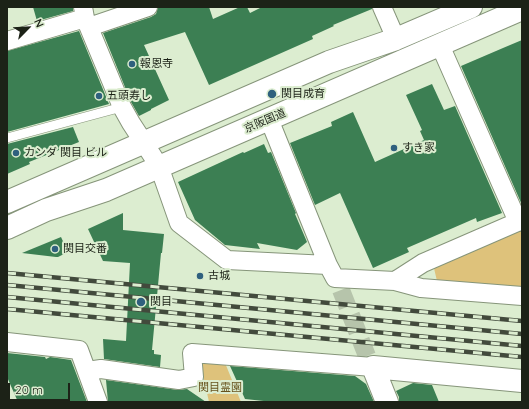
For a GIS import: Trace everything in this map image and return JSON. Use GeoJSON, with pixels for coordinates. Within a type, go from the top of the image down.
{"type":"FeatureCollection","features":[{"type":"Feature","properties":{"kind":"main road"},"geometry":{"type":"LineString","coordinates":[[7,202],[329,62],[396,39],[471,7]]}},
{"type":"Feature","properties":{"kind":"main road","name":"京阪国道"},"geometry":{"type":"LineString","coordinates":[[7,228],[46,210],[106,190],[522,10]]}},
{"type":"Feature","properties":{"kind":"main road"},"geometry":{"type":"LineString","coordinates":[[370,362],[522,381]]}},
{"type":"Feature","properties":{"kind":"main road"},"geometry":{"type":"LineString","coordinates":[[370,362],[387,402]]}},
{"type":"Feature","properties":{"kind":"street"},"geometry":{"type":"LineString","coordinates":[[7,41],[86,18],[148,7]]}},
{"type":"Feature","properties":{"kind":"street"},"geometry":{"type":"LineString","coordinates":[[382,7],[396,39]]}},
{"type":"Feature","properties":{"kind":"street"},"geometry":{"type":"LineString","coordinates":[[86,18],[122,107],[159,166],[179,223],[227,260],[335,278],[395,281],[421,288],[522,296]]}},
{"type":"Feature","properties":{"kind":"street"},"geometry":{"type":"LineString","coordinates":[[395,281],[423,263],[520,221],[440,45]]}},
{"type":"Feature","properties":{"kind":"street"},"geometry":{"type":"LineString","coordinates":[[269,120],[335,278]]}},
{"type":"Feature","properties":{"kind":"street"},"geometry":{"type":"LineString","coordinates":[[7,342],[79,350],[98,402]]}},
{"type":"Feature","properties":{"kind":"street"},"geometry":{"type":"LineString","coordinates":[[87,371],[101,369],[179,380],[194,377],[192,353],[370,362]]}},
{"type":"Feature","properties":{"kind":"lane"},"geometry":{"type":"LineString","coordinates":[[7,138],[122,107]]}},
{"type":"Feature","properties":{"kind":"green space"},"geometry":{"type":"Polygon","coordinates":[[[522,226],[522,288],[437,281],[433,264],[522,226]]]}},
{"type":"Feature","properties":{"kind":"green space","name":"関目霊園"},"geometry":{"type":"Polygon","coordinates":[[[223,358],[241,402],[209,402],[200,361],[223,358]]]}},
{"type":"Feature","properties":{"kind":"building"},"geometry":{"type":"Polygon","coordinates":[[[33,7],[73,7],[73,11],[37,21],[33,7]]]}},
{"type":"Feature","properties":{"kind":"building"},"geometry":{"type":"Polygon","coordinates":[[[158,7],[209,7],[213,19],[240,7],[247,7],[250,13],[262,7],[372,7],[372,9],[333,25],[334,26],[312,36],[313,39],[209,85],[185,32],[144,45],[169,100],[139,116],[131,102],[103,33],[151,17],[156,14],[158,7]]]}},
{"type":"Feature","properties":{"kind":"building"},"geometry":{"type":"Polygon","coordinates":[[[79,31],[109,104],[7,132],[7,51],[79,31]]]}},
{"type":"Feature","properties":{"kind":"building"},"geometry":{"type":"Polygon","coordinates":[[[522,40],[522,205],[461,66],[522,40]]]}},
{"type":"Feature","properties":{"kind":"building"},"geometry":{"type":"Polygon","coordinates":[[[432,84],[444,110],[455,106],[502,213],[477,222],[476,218],[407,248],[409,252],[373,268],[340,193],[315,205],[290,143],[332,126],[331,122],[353,112],[375,162],[424,140],[420,131],[422,130],[406,95],[432,84]]]}},
{"type":"Feature","properties":{"kind":"building"},"geometry":{"type":"Polygon","coordinates":[[[73,127],[79,142],[29,162],[30,164],[7,174],[7,144],[73,127]]]}},
{"type":"Feature","properties":{"kind":"building"},"geometry":{"type":"Polygon","coordinates":[[[264,144],[268,153],[271,152],[307,242],[297,250],[257,243],[260,249],[225,245],[195,220],[178,182],[264,144]]]}},
{"type":"Feature","properties":{"kind":"building"},"geometry":{"type":"Polygon","coordinates":[[[123,213],[123,230],[164,234],[152,350],[154,350],[154,354],[161,355],[160,367],[104,359],[103,339],[126,341],[130,263],[103,261],[88,229],[123,213]]]}},
{"type":"Feature","properties":{"kind":"building"},"geometry":{"type":"Polygon","coordinates":[[[61,237],[68,252],[58,257],[22,253],[61,237]]]}},
{"type":"Feature","properties":{"kind":"building"},"geometry":{"type":"Polygon","coordinates":[[[7,353],[45,357],[46,359],[50,357],[71,360],[87,402],[18,402],[7,377],[7,353]]]}},
{"type":"Feature","properties":{"kind":"building"},"geometry":{"type":"Polygon","coordinates":[[[230,366],[355,376],[366,384],[374,402],[273,402],[245,399],[230,366]]]}},
{"type":"Feature","properties":{"kind":"building"},"geometry":{"type":"Polygon","coordinates":[[[106,380],[178,390],[187,389],[206,402],[108,402],[106,380]]]}},
{"type":"Feature","properties":{"kind":"building"},"geometry":{"type":"Polygon","coordinates":[[[413,383],[432,385],[439,402],[399,402],[399,397],[396,391],[413,383]]]}},
{"type":"Feature","properties":{"kind":"tunnel"},"geometry":{"type":"LineString","coordinates":[[341,290],[367,356]]}},
{"type":"Feature","properties":{"kind":"railway"},"geometry":{"type":"LineString","coordinates":[[7,273],[522,321]]}},
{"type":"Feature","properties":{"kind":"railway"},"geometry":{"type":"LineString","coordinates":[[7,285],[522,334]]}},
{"type":"Feature","properties":{"kind":"railway"},"geometry":{"type":"LineString","coordinates":[[7,297],[522,346]]}},
{"type":"Feature","properties":{"kind":"railway"},"geometry":{"type":"LineString","coordinates":[[7,309],[522,357]]}},
{"type":"Feature","properties":{"kind":"place","name":"報恩寺"},"geometry":{"type":"Point","coordinates":[132,64]}},
{"type":"Feature","properties":{"kind":"place","name":"関目成育"},"geometry":{"type":"Point","coordinates":[272,94]}},
{"type":"Feature","properties":{"kind":"place","name":"五頭寿し"},"geometry":{"type":"Point","coordinates":[99,96]}},
{"type":"Feature","properties":{"kind":"place","name":"すき家"},"geometry":{"type":"Point","coordinates":[394,148]}},
{"type":"Feature","properties":{"kind":"place","name":"カンダ 関目 ビル"},"geometry":{"type":"Point","coordinates":[16,153]}},
{"type":"Feature","properties":{"kind":"place","name":"関目交番"},"geometry":{"type":"Point","coordinates":[55,249]}},
{"type":"Feature","properties":{"kind":"place","name":"古城"},"geometry":{"type":"Point","coordinates":[200,276]}},
{"type":"Feature","properties":{"kind":"place","name":"関目"},"geometry":{"type":"Point","coordinates":[141,302]}}]}
